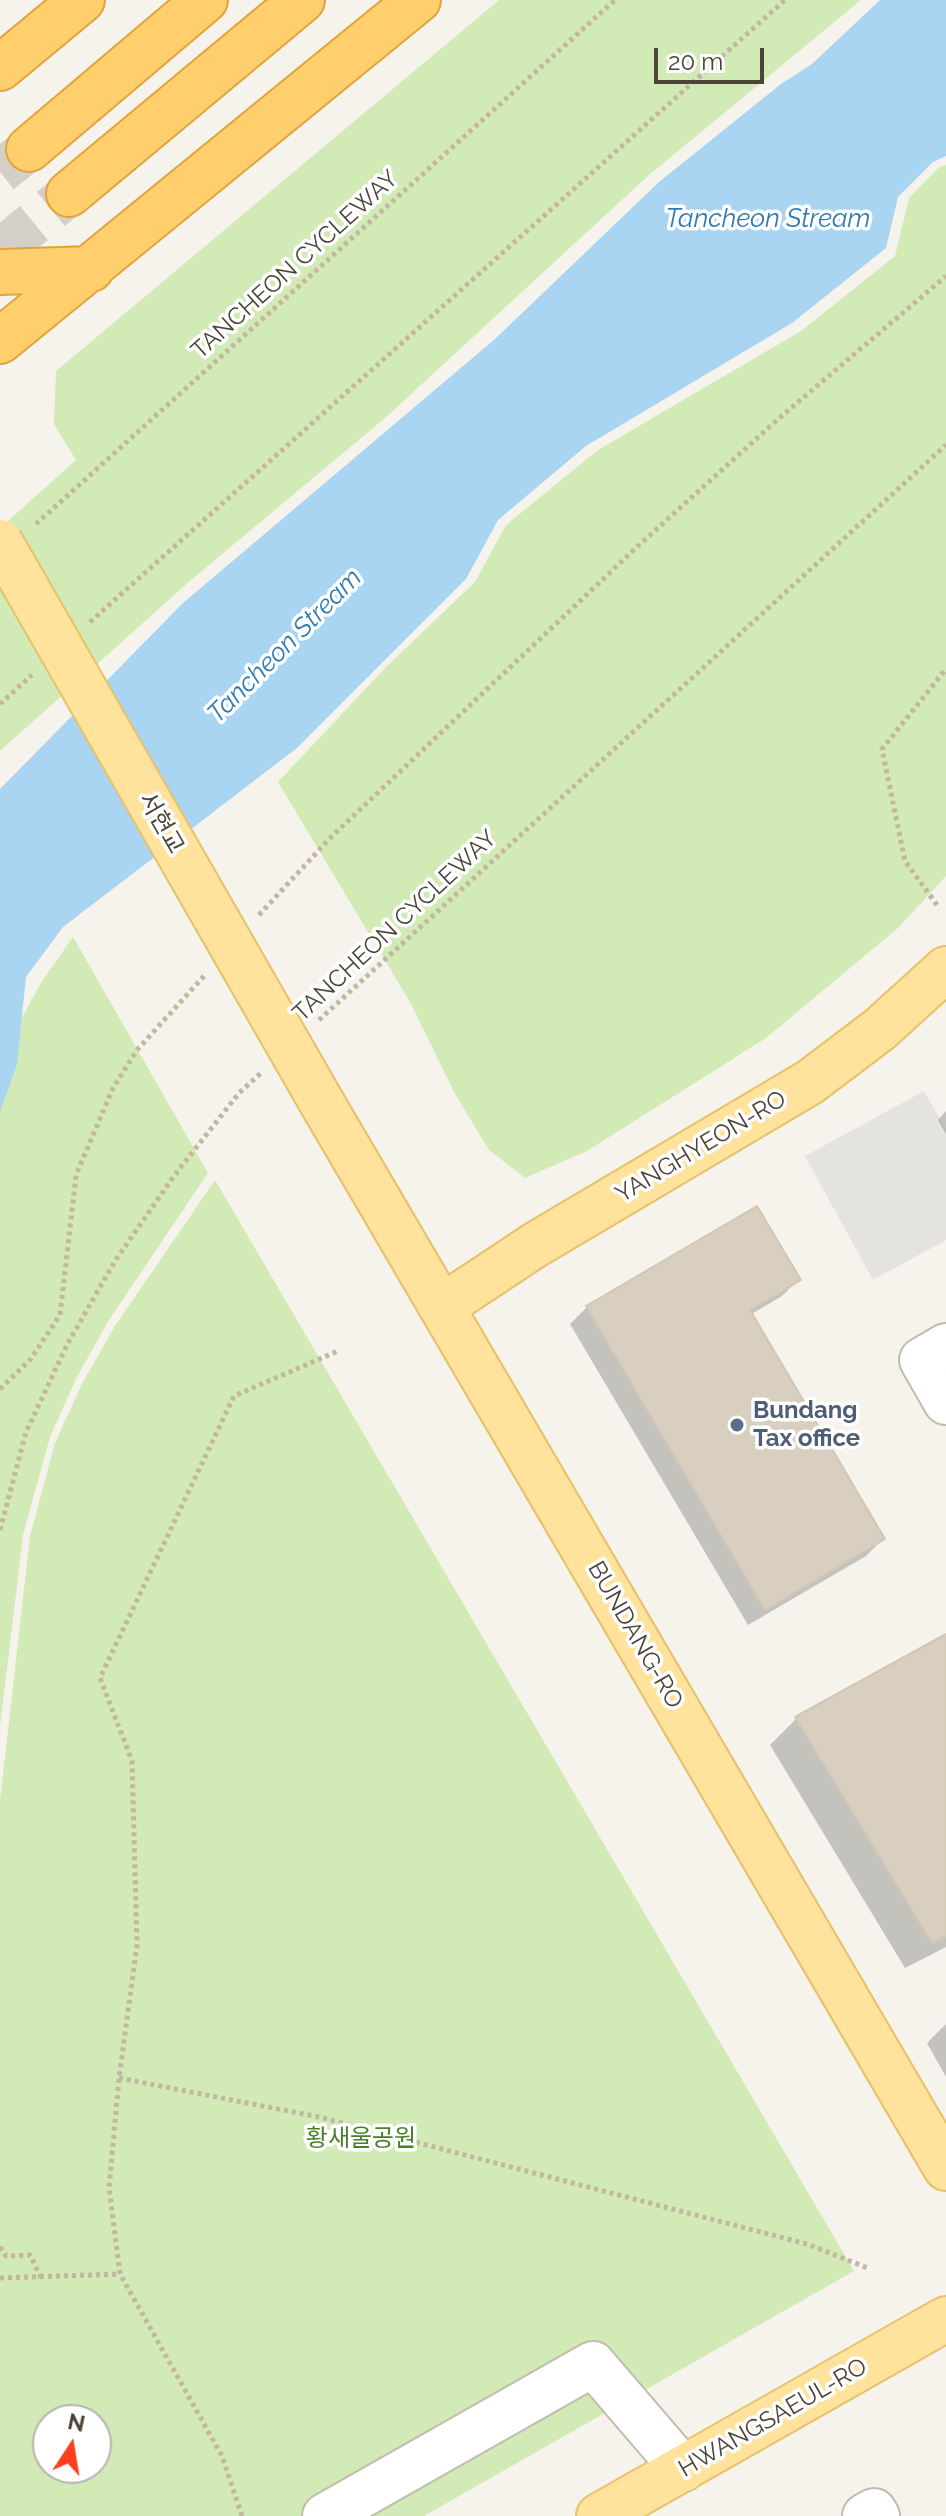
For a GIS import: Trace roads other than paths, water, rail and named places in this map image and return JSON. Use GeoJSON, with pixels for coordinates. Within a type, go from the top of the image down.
{"type":"FeatureCollection","features":[{"type":"Feature","properties":{"kind":"highway"},"geometry":{"type":"LineString","coordinates":[[0,68],[82,0]]}},
{"type":"Feature","properties":{"kind":"highway"},"geometry":{"type":"LineString","coordinates":[[29,149],[205,0]]}},
{"type":"Feature","properties":{"kind":"highway"},"geometry":{"type":"LineString","coordinates":[[69,194],[302,0]]}},
{"type":"Feature","properties":{"kind":"highway"},"geometry":{"type":"LineString","coordinates":[[0,341],[418,0]]}},
{"type":"Feature","properties":{"kind":"highway"},"geometry":{"type":"LineString","coordinates":[[0,272],[91,269]]}},
{"type":"Feature","properties":{"kind":"main road","name":"서현교"},"geometry":{"type":"LineString","coordinates":[[12,538],[322,1103]]}},
{"type":"Feature","properties":{"kind":"main road","name":"YANGHYEON-RO"},"geometry":{"type":"LineString","coordinates":[[443,1306],[535,1245],[810,1082],[880,1029],[946,969]]}},
{"type":"Feature","properties":{"kind":"main road","name":"BUNDANG-RO"},"geometry":{"type":"LineString","coordinates":[[322,1103],[946,2168]]}},
{"type":"Feature","properties":{"kind":"main road","name":"HWANGSAEUL-RO"},"geometry":{"type":"LineString","coordinates":[[599,2516],[946,2319]]}},
{"type":"Feature","properties":{"kind":"street"},"geometry":{"type":"LineString","coordinates":[[946,1346],[922,1360],[946,1402]]}},
{"type":"Feature","properties":{"kind":"street"},"geometry":{"type":"LineString","coordinates":[[325,2516],[593,2364],[683,2469]]}},
{"type":"Feature","properties":{"kind":"street"},"geometry":{"type":"LineString","coordinates":[[865,2516],[874,2511],[877,2516]]}},
{"type":"Feature","properties":{"kind":"water","name":"Tancheon Stream"},"geometry":{"type":"Polygon","coordinates":[[[880,0],[946,0],[946,156],[933,162],[898,197],[886,248],[792,323],[586,446],[498,520],[466,579],[297,748],[63,927],[26,977],[17,1064],[0,1112],[0,789],[183,603],[495,339],[659,182],[781,84],[812,64],[880,0]]]}},
{"type":"Feature","properties":{"kind":"tunnel"},"geometry":{"type":"LineString","coordinates":[[0,172],[29,149]]}},
{"type":"Feature","properties":{"kind":"tunnel"},"geometry":{"type":"LineString","coordinates":[[0,251],[69,194]]}},
{"type":"Feature","properties":{"kind":"place","name":"Bundang Tax office"},"geometry":{"type":"Point","coordinates":[737,1425]}},
{"type":"Feature","properties":{"kind":"park label","name":"황새울공원"},"geometry":{"type":"Point","coordinates":[361,2139]}}]}
